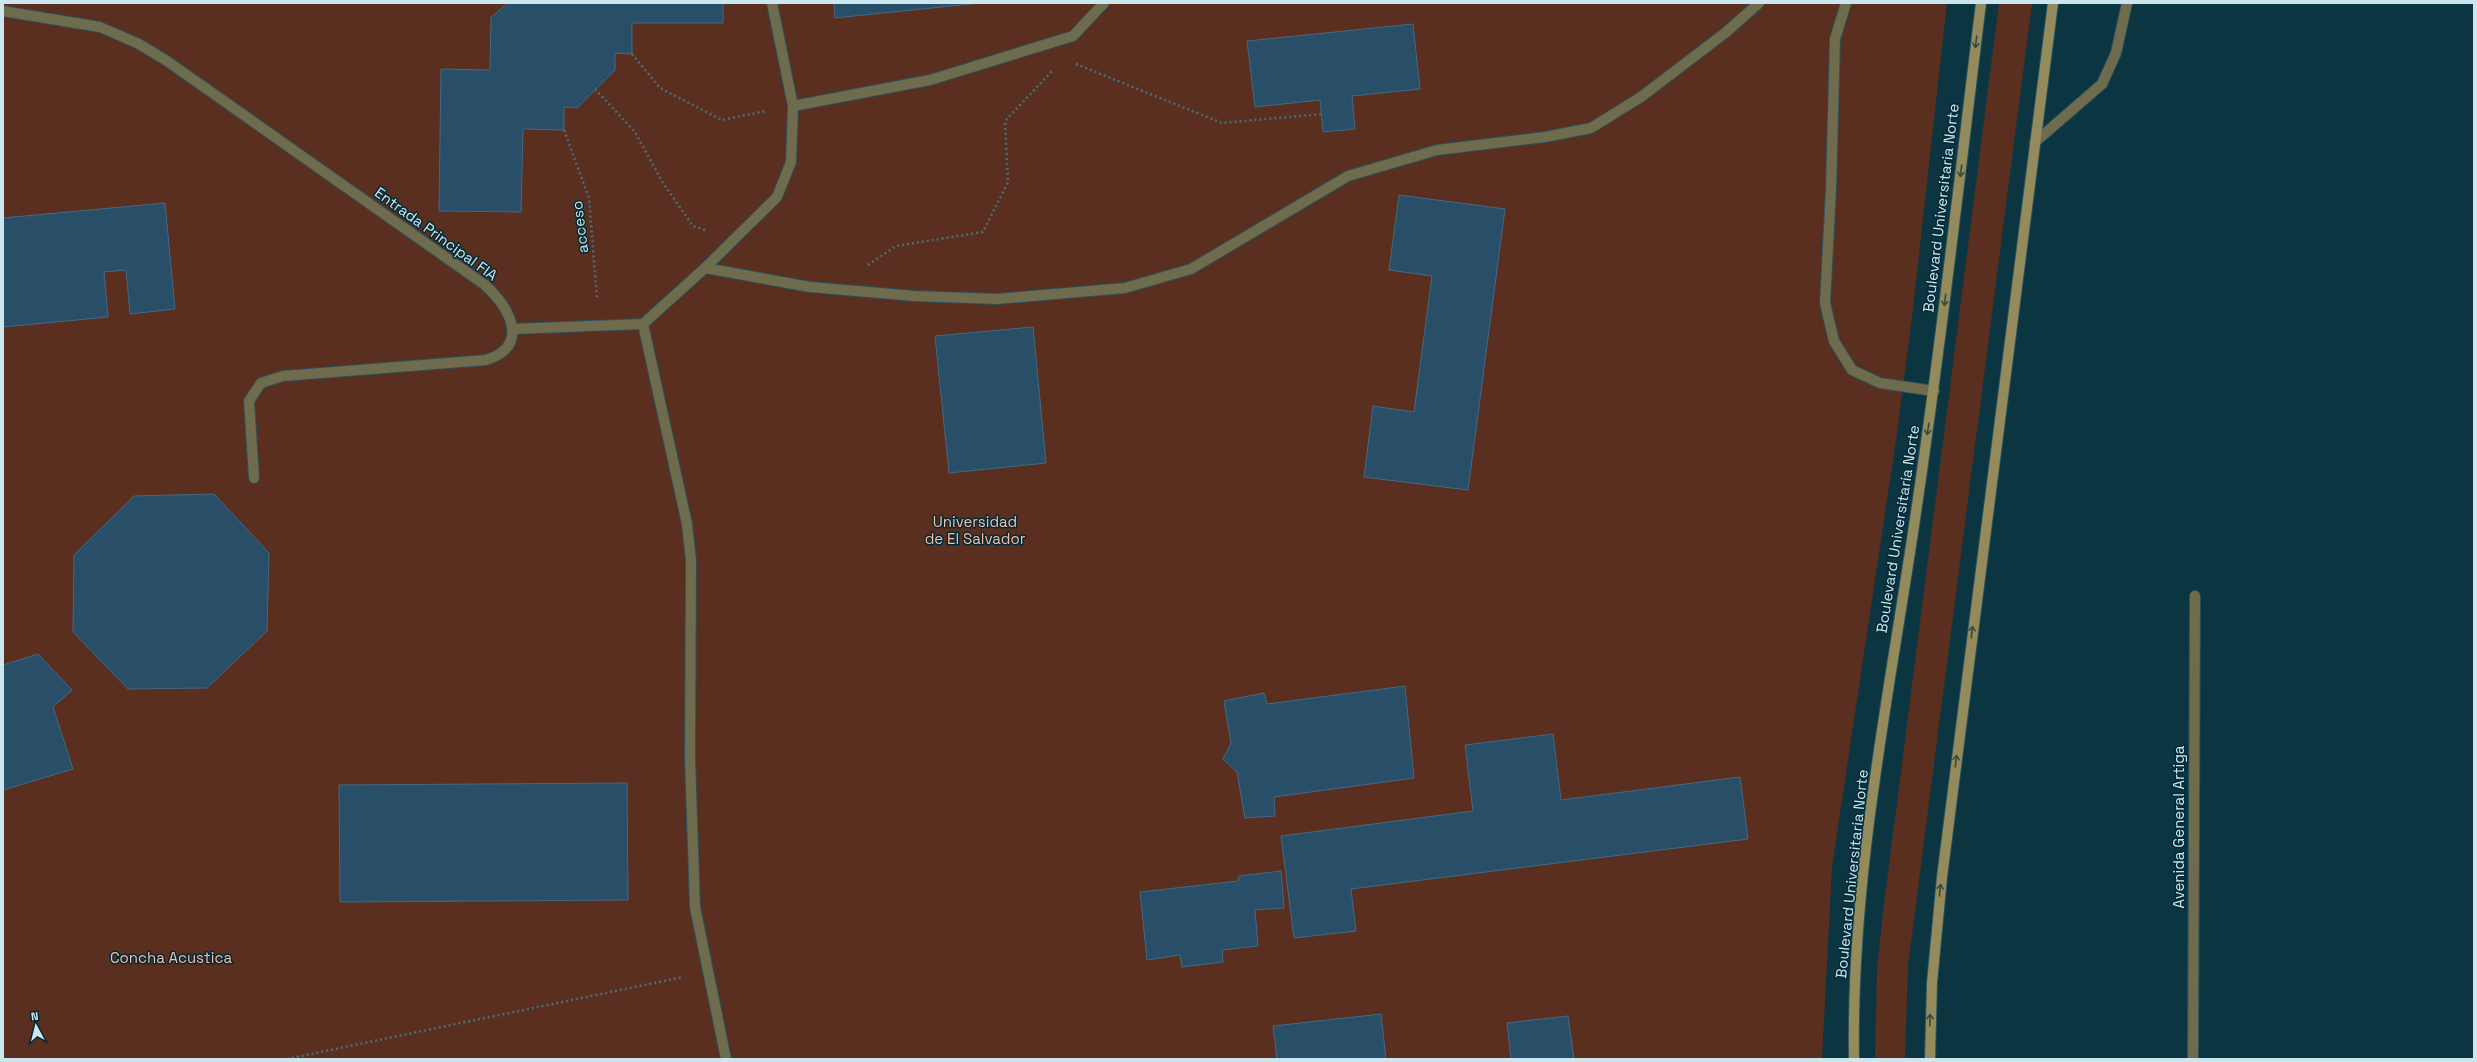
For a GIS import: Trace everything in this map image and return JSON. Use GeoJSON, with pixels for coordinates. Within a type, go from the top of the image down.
{"type":"FeatureCollection","features":[{"type":"Feature","properties":{"kind":"main road","name":"Boulevard Universitaria Norte"},"geometry":{"type":"LineString","coordinates":[[1854,1059],[1857,959],[1869,819],[1934,391],[1981,3]]}},
{"type":"Feature","properties":{"kind":"main road"},"geometry":{"type":"LineString","coordinates":[[1930,1059],[1932,983],[1943,869],[2053,3]]}},
{"type":"Feature","properties":{"kind":"street"},"geometry":{"type":"LineString","coordinates":[[254,478],[249,401],[256,388],[268,379],[283,376],[486,360],[505,351],[513,329],[643,324],[665,302],[705,268],[777,197],[791,162],[793,106],[772,3]]}},
{"type":"Feature","properties":{"kind":"street"},"geometry":{"type":"LineString","coordinates":[[793,106],[930,80],[1073,36],[1104,3]]}},
{"type":"Feature","properties":{"kind":"street"},"geometry":{"type":"LineString","coordinates":[[705,268],[833,288],[915,296],[997,299],[1125,288],[1192,269],[1348,176],[1437,150],[1545,137],[1590,128],[1641,97],[1725,33],[1759,3]]}},
{"type":"Feature","properties":{"kind":"street"},"geometry":{"type":"LineString","coordinates":[[1846,3],[1835,39],[1831,189],[1825,303],[1834,341],[1852,370],[1880,383],[1934,391]]}},
{"type":"Feature","properties":{"kind":"street"},"geometry":{"type":"LineString","coordinates":[[2035,142],[2102,84],[2116,53],[2127,3]]}},
{"type":"Feature","properties":{"kind":"street","name":"Entrada Principal FIA"},"geometry":{"type":"LineString","coordinates":[[3,11],[100,27],[139,44],[162,58],[485,285],[505,306],[513,329]]}},
{"type":"Feature","properties":{"kind":"street"},"geometry":{"type":"LineString","coordinates":[[643,324],[687,524],[690,553],[690,759],[695,907],[726,1059]]}},
{"type":"Feature","properties":{"kind":"street","name":"Avenida General Artiga"},"geometry":{"type":"LineString","coordinates":[[2192,1059],[2195,596]]}},
{"type":"Feature","properties":{"kind":"path"},"geometry":{"type":"LineString","coordinates":[[632,54],[660,88],[722,120],[793,106]]}},
{"type":"Feature","properties":{"kind":"path"},"geometry":{"type":"LineString","coordinates":[[1071,62],[1222,123],[1322,114]]}},
{"type":"Feature","properties":{"kind":"path"},"geometry":{"type":"LineString","coordinates":[[833,288],[896,246],[983,232],[1008,182],[1005,121],[1059,65]]}},
{"type":"Feature","properties":{"kind":"path"},"geometry":{"type":"LineString","coordinates":[[595,90],[635,132],[663,183],[693,226],[734,239]]}},
{"type":"Feature","properties":{"kind":"path","name":"acceso"},"geometry":{"type":"LineString","coordinates":[[564,130],[589,198],[597,288],[595,326]]}},
{"type":"Feature","properties":{"kind":"path"},"geometry":{"type":"LineString","coordinates":[[287,1059],[652,985],[708,971]]}},
{"type":"Feature","properties":{"kind":"green space","name":"Universidad de El Salvador"},"geometry":{"type":"Polygon","coordinates":[[[3,3],[1947,3],[1912,318],[1896,440],[1832,867],[1822,1059],[3,1059],[3,3]]]}},
{"type":"Feature","properties":{"kind":"green space"},"geometry":{"type":"Polygon","coordinates":[[[1999,3],[2032,3],[1908,966],[1905,1059],[1875,1059],[1877,969],[1883,912],[1999,3]]]}},
{"type":"Feature","properties":{"kind":"building"},"geometry":{"type":"Polygon","coordinates":[[[508,3],[723,3],[723,23],[632,23],[632,54],[615,53],[615,70],[577,108],[564,107],[564,130],[523,129],[521,212],[439,211],[441,69],[490,70],[491,17],[508,3]]]}},
{"type":"Feature","properties":{"kind":"building"},"geometry":{"type":"Polygon","coordinates":[[[834,3],[980,3],[835,18],[834,3]]]}},
{"type":"Feature","properties":{"kind":"building"},"geometry":{"type":"Polygon","coordinates":[[[1413,24],[1420,89],[1352,96],[1355,129],[1323,132],[1320,100],[1255,107],[1247,41],[1413,24]]]}},
{"type":"Feature","properties":{"kind":"building"},"geometry":{"type":"Polygon","coordinates":[[[1399,195],[1505,209],[1468,490],[1364,477],[1373,406],[1414,412],[1432,276],[1389,270],[1399,195]]]}},
{"type":"Feature","properties":{"kind":"building"},"geometry":{"type":"Polygon","coordinates":[[[165,203],[175,309],[130,314],[126,270],[104,272],[108,317],[3,327],[3,218],[165,203]]]}},
{"type":"Feature","properties":{"kind":"building"},"geometry":{"type":"Polygon","coordinates":[[[1033,327],[1046,463],[949,473],[935,336],[1033,327]]]}},
{"type":"Feature","properties":{"kind":"building"},"geometry":{"type":"Polygon","coordinates":[[[214,494],[269,553],[267,631],[207,688],[128,689],[73,632],[74,555],[134,496],[214,494]]]}},
{"type":"Feature","properties":{"kind":"building"},"geometry":{"type":"Polygon","coordinates":[[[38,654],[72,690],[53,707],[73,769],[3,790],[3,665],[38,654]]]}},
{"type":"Feature","properties":{"kind":"building"},"geometry":{"type":"Polygon","coordinates":[[[1405,686],[1414,778],[1274,797],[1275,816],[1245,818],[1237,772],[1223,759],[1231,743],[1224,701],[1264,693],[1267,704],[1405,686]]]}},
{"type":"Feature","properties":{"kind":"building"},"geometry":{"type":"Polygon","coordinates":[[[1553,734],[1561,800],[1740,777],[1748,839],[1351,889],[1356,931],[1294,938],[1281,836],[1473,811],[1465,745],[1553,734]]]}},
{"type":"Feature","properties":{"kind":"building"},"geometry":{"type":"Polygon","coordinates":[[[627,783],[628,900],[340,902],[339,785],[627,783]]]}},
{"type":"Feature","properties":{"kind":"building"},"geometry":{"type":"Polygon","coordinates":[[[1281,871],[1284,908],[1255,910],[1258,946],[1222,950],[1223,962],[1182,967],[1180,955],[1147,960],[1140,892],[1238,881],[1239,876],[1281,871]]]}},
{"type":"Feature","properties":{"kind":"building"},"geometry":{"type":"Polygon","coordinates":[[[1381,1014],[1386,1059],[1277,1059],[1273,1026],[1381,1014]]]}},
{"type":"Feature","properties":{"kind":"building"},"geometry":{"type":"Polygon","coordinates":[[[1568,1016],[1574,1059],[1511,1059],[1507,1023],[1568,1016]]]}},
{"type":"Feature","properties":{"kind":"park label","name":"Concha Acustica"},"geometry":{"type":"Point","coordinates":[171,958]}}]}
